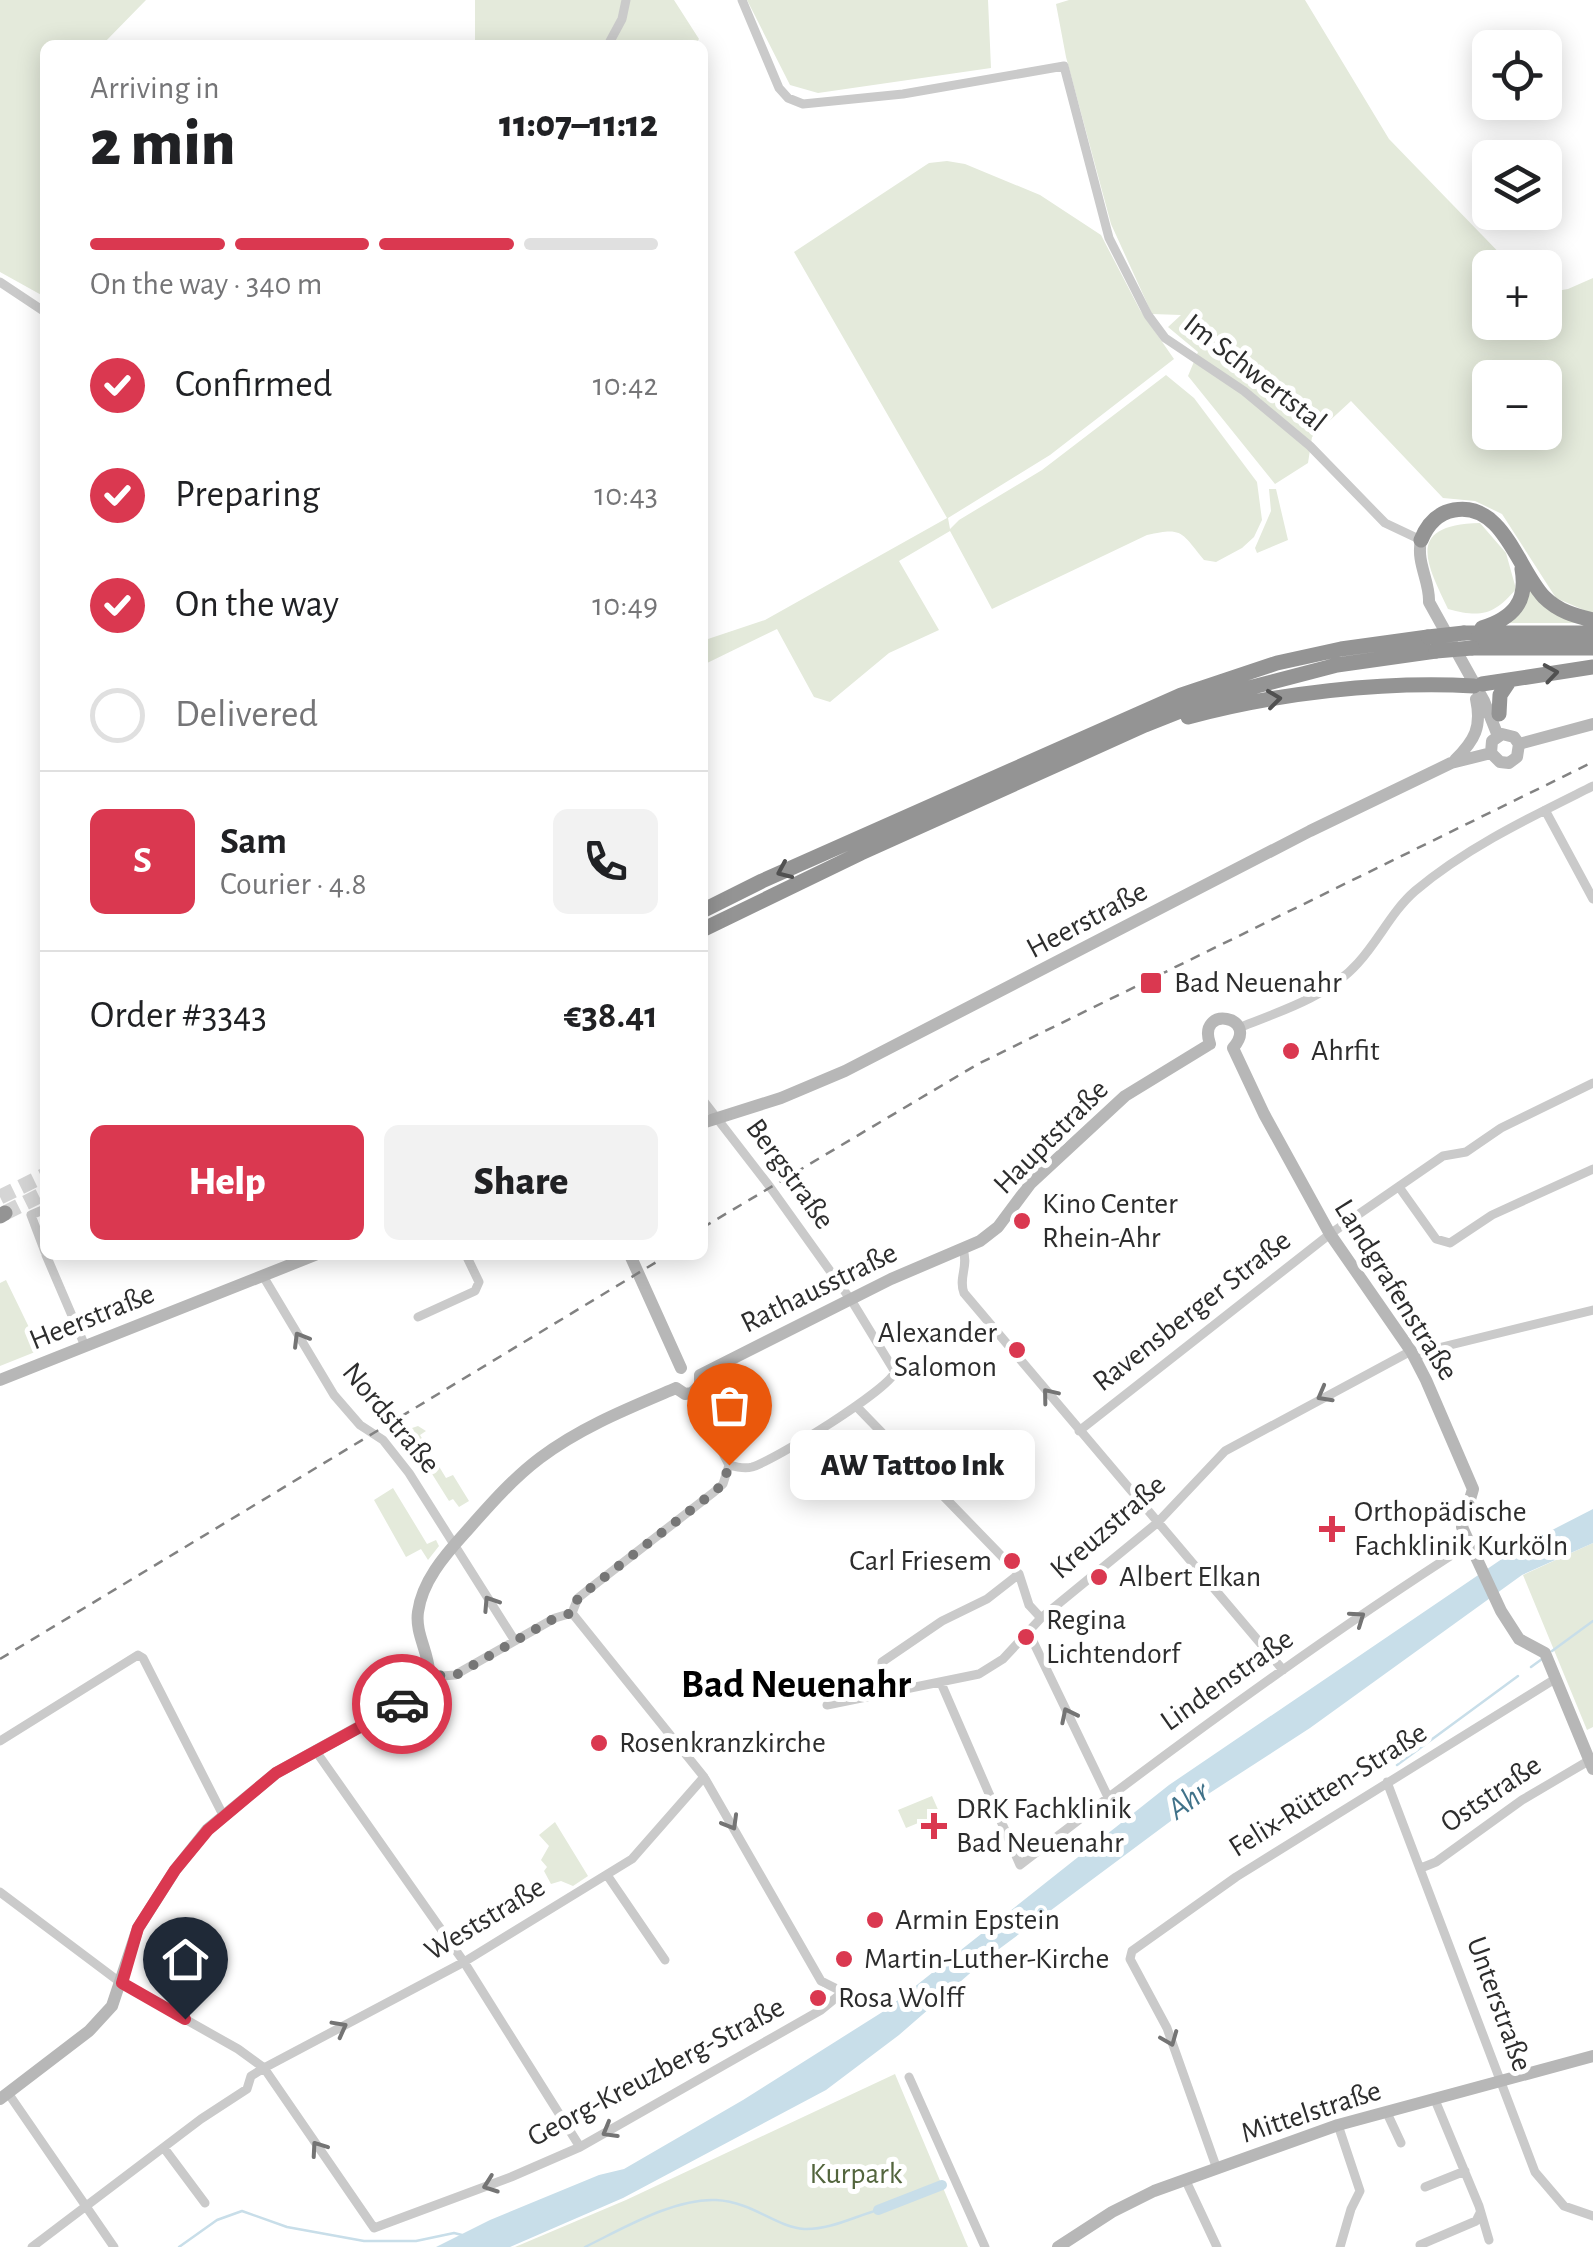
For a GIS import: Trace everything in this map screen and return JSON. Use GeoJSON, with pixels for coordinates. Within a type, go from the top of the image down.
{"type":"FeatureCollection","features":[{"type":"Feature","properties":{"kind":"highway"},"geometry":{"type":"LineString","coordinates":[[1421,540],[1436,517],[1454,510],[1473,510],[1496,525],[1522,567],[1554,606],[1593,620]]}},
{"type":"Feature","properties":{"kind":"highway"},"geometry":{"type":"LineString","coordinates":[[1468,641],[1516,608],[1524,591],[1522,567]]}},
{"type":"Feature","properties":{"kind":"highway"},"geometry":{"type":"LineString","coordinates":[[708,907],[1181,695],[1260,668],[1341,648],[1593,633]]}},
{"type":"Feature","properties":{"kind":"highway"},"geometry":{"type":"LineString","coordinates":[[1468,641],[1593,648]]}},
{"type":"Feature","properties":{"kind":"highway"},"geometry":{"type":"LineString","coordinates":[[708,927],[808,877],[1144,725],[1218,696],[1284,676],[1432,644]]}},
{"type":"Feature","properties":{"kind":"highway"},"geometry":{"type":"LineString","coordinates":[[1144,725],[1246,702],[1377,687],[1478,685],[1593,667]]}},
{"type":"Feature","properties":{"kind":"highway"},"geometry":{"type":"LineString","coordinates":[[1499,714],[1500,695],[1510,680]]}},
{"type":"Feature","properties":{"kind":"street"},"geometry":{"type":"LineString","coordinates":[[611,40],[622,20],[626,0]]}},
{"type":"Feature","properties":{"kind":"street","name":"Im Schwertstal"},"geometry":{"type":"LineString","coordinates":[[742,0],[779,88],[788,98],[803,104],[903,94],[1064,66],[1106,228],[1148,314],[1165,338],[1244,391],[1310,446],[1384,523],[1421,540]]}},
{"type":"Feature","properties":{"kind":"street"},"geometry":{"type":"LineString","coordinates":[[0,282],[40,309]]}},
{"type":"Feature","properties":{"kind":"street"},"geometry":{"type":"LineString","coordinates":[[1421,540],[1420,562],[1429,602],[1478,685],[1502,735]]}},
{"type":"Feature","properties":{"kind":"street"},"geometry":{"type":"LineString","coordinates":[[1478,685],[1499,714],[1502,735]]}},
{"type":"Feature","properties":{"kind":"street"},"geometry":{"type":"LineString","coordinates":[[1452,763],[1476,736],[1478,685]]}},
{"type":"Feature","properties":{"kind":"street"},"geometry":{"type":"LineString","coordinates":[[1519,744],[1593,724]]}},
{"type":"Feature","properties":{"kind":"street"},"geometry":{"type":"LineString","coordinates":[[1502,735],[1514,737],[1519,744],[1519,753],[1509,763],[1500,762],[1491,752],[1491,744],[1502,735]]}},
{"type":"Feature","properties":{"kind":"street","name":"Heerstraße"},"geometry":{"type":"LineString","coordinates":[[708,1122],[781,1098],[845,1071],[1310,831],[1452,763],[1491,752]]}},
{"type":"Feature","properties":{"kind":"street"},"geometry":{"type":"LineString","coordinates":[[1238,1028],[1278,1012],[1341,978],[1357,964],[1414,892],[1495,838],[1593,786]]}},
{"type":"Feature","properties":{"kind":"street"},"geometry":{"type":"LineString","coordinates":[[1545,810],[1593,899]]}},
{"type":"Feature","properties":{"kind":"street"},"geometry":{"type":"LineString","coordinates":[[1229,1019],[1238,1028],[1239,1040],[1232,1048],[1220,1050],[1210,1044],[1207,1031],[1216,1020],[1229,1019]]}},
{"type":"Feature","properties":{"kind":"street","name":"Hauptstraße"},"geometry":{"type":"LineString","coordinates":[[963,1250],[998,1227],[1031,1183],[1126,1096],[1210,1044]]}},
{"type":"Feature","properties":{"kind":"street","name":"Landgrafenstraße"},"geometry":{"type":"LineString","coordinates":[[1232,1048],[1330,1234],[1413,1354],[1473,1490],[1462,1527],[1501,1611],[1519,1639],[1546,1655],[1591,1764]]}},
{"type":"Feature","properties":{"kind":"street","name":"Ravensberger Straße"},"geometry":{"type":"LineString","coordinates":[[1079,1431],[1330,1234],[1442,1156],[1466,1152],[1501,1128],[1593,1083]]}},
{"type":"Feature","properties":{"kind":"street","name":"Bergstraße"},"geometry":{"type":"LineString","coordinates":[[708,1106],[893,1365],[892,1380],[856,1406]]}},
{"type":"Feature","properties":{"kind":"street"},"geometry":{"type":"LineString","coordinates":[[1400,1186],[1436,1238],[1450,1243],[1492,1215],[1593,1169]]}},
{"type":"Feature","properties":{"kind":"street"},"geometry":{"type":"LineString","coordinates":[[40,1211],[31,1215],[40,1238]]}},
{"type":"Feature","properties":{"kind":"street"},"geometry":{"type":"LineString","coordinates":[[963,1250],[966,1264],[961,1286],[1079,1431],[1284,1670]]}},
{"type":"Feature","properties":{"kind":"street","name":"Rathausstraße"},"geometry":{"type":"LineString","coordinates":[[700,1375],[850,1300],[963,1250]]}},
{"type":"Feature","properties":{"kind":"street"},"geometry":{"type":"LineString","coordinates":[[49,1260],[86,1346]]}},
{"type":"Feature","properties":{"kind":"street","name":"Heerstraße"},"geometry":{"type":"LineString","coordinates":[[0,1380],[302,1260]]}},
{"type":"Feature","properties":{"kind":"street"},"geometry":{"type":"LineString","coordinates":[[418,1317],[476,1291],[478,1282],[468,1260]]}},
{"type":"Feature","properties":{"kind":"street"},"geometry":{"type":"LineString","coordinates":[[632,1260],[681,1368]]}},
{"type":"Feature","properties":{"kind":"street","name":"Nordstraße"},"geometry":{"type":"LineString","coordinates":[[262,1276],[334,1394],[360,1425],[383,1440],[409,1473],[515,1641]]}},
{"type":"Feature","properties":{"kind":"street","name":"Kreuzstraße"},"geometry":{"type":"LineString","coordinates":[[827,1704],[980,1674],[1003,1659],[1041,1618],[1157,1523],[1225,1451],[1413,1354],[1593,1310]]}},
{"type":"Feature","properties":{"kind":"street"},"geometry":{"type":"LineString","coordinates":[[690,1367],[700,1375],[700,1384],[692,1393],[685,1394],[676,1388],[674,1377],[681,1368],[690,1367]]}},
{"type":"Feature","properties":{"kind":"street"},"geometry":{"type":"LineString","coordinates":[[114,2247],[4,2096],[88,2030],[112,2006],[138,1928],[194,1845],[223,1816],[276,1773],[408,1700],[420,1689],[430,1672],[417,1616],[423,1592],[454,1545],[491,1504],[540,1459],[606,1418],[676,1388]]}},
{"type":"Feature","properties":{"kind":"street"},"geometry":{"type":"LineString","coordinates":[[572,1613],[578,1598],[723,1484],[729,1465],[692,1393]]}},
{"type":"Feature","properties":{"kind":"street"},"geometry":{"type":"LineString","coordinates":[[729,1465],[754,1466],[856,1406],[935,1483],[1019,1574],[1029,1604],[1041,1618]]}},
{"type":"Feature","properties":{"kind":"street","name":"Lindenstraße"},"geometry":{"type":"LineString","coordinates":[[941,1683],[1020,1865],[1370,1608],[1473,1551]]}},
{"type":"Feature","properties":{"kind":"street"},"geometry":{"type":"LineString","coordinates":[[883,1695],[882,1662],[942,1621],[987,1599],[1019,1574]]}},
{"type":"Feature","properties":{"kind":"street"},"geometry":{"type":"LineString","coordinates":[[430,1672],[456,1675],[555,1618],[572,1613]]}},
{"type":"Feature","properties":{"kind":"street"},"geometry":{"type":"LineString","coordinates":[[572,1613],[704,1777]]}},
{"type":"Feature","properties":{"kind":"street"},"geometry":{"type":"LineString","coordinates":[[1029,1633],[1108,1797]]}},
{"type":"Feature","properties":{"kind":"street"},"geometry":{"type":"LineString","coordinates":[[0,1741],[138,1655],[143,1658],[223,1816]]}},
{"type":"Feature","properties":{"kind":"street","name":"Felix-Rütten-Straße"},"geometry":{"type":"LineString","coordinates":[[1217,2169],[1166,2028],[1130,1959],[1132,1951],[1236,1877],[1556,1679]]}},
{"type":"Feature","properties":{"kind":"street"},"geometry":{"type":"LineString","coordinates":[[315,1750],[464,1962],[580,2147]]}},
{"type":"Feature","properties":{"kind":"street","name":"Oststraße"},"geometry":{"type":"LineString","coordinates":[[1421,1868],[1436,1862],[1522,1800],[1591,1764]]}},
{"type":"Feature","properties":{"kind":"street","name":"Weststraße"},"geometry":{"type":"LineString","coordinates":[[32,2247],[247,2089],[252,2076],[264,2068],[464,1962],[632,1859],[704,1777]]}},
{"type":"Feature","properties":{"kind":"street","name":"Georg-Kreuzberg-Straße"},"geometry":{"type":"LineString","coordinates":[[264,2068],[374,2228],[580,2147],[822,2010],[842,1992],[821,1980],[704,1777]]}},
{"type":"Feature","properties":{"kind":"street","name":"Unterstraße"},"geometry":{"type":"LineString","coordinates":[[1387,1782],[1535,2172],[1564,2206],[1593,2216]]}},
{"type":"Feature","properties":{"kind":"street"},"geometry":{"type":"LineString","coordinates":[[607,1875],[666,1960]]}},
{"type":"Feature","properties":{"kind":"street"},"geometry":{"type":"LineString","coordinates":[[0,1892],[122,1983],[264,2068]]}},
{"type":"Feature","properties":{"kind":"street","name":"Mittelstraße"},"geometry":{"type":"LineString","coordinates":[[1058,2247],[1112,2212],[1154,2191],[1338,2125],[1593,2056]]}},
{"type":"Feature","properties":{"kind":"street"},"geometry":{"type":"LineString","coordinates":[[909,2076],[984,2247]]}},
{"type":"Feature","properties":{"kind":"street"},"geometry":{"type":"LineString","coordinates":[[1435,2100],[1489,2240]]}},
{"type":"Feature","properties":{"kind":"street"},"geometry":{"type":"LineString","coordinates":[[1386,2113],[1401,2144]]}},
{"type":"Feature","properties":{"kind":"street"},"geometry":{"type":"LineString","coordinates":[[1338,2125],[1360,2191],[1340,2247]]}},
{"type":"Feature","properties":{"kind":"street"},"geometry":{"type":"LineString","coordinates":[[164,2148],[205,2204]]}},
{"type":"Feature","properties":{"kind":"street"},"geometry":{"type":"LineString","coordinates":[[1425,2187],[1465,2171]]}},
{"type":"Feature","properties":{"kind":"street"},"geometry":{"type":"LineString","coordinates":[[1186,2181],[1217,2247]]}},
{"type":"Feature","properties":{"kind":"street"},"geometry":{"type":"LineString","coordinates":[[1420,2244],[1476,2221],[1480,2213]]}},
{"type":"Feature","properties":{"kind":"green space"},"geometry":{"type":"Polygon","coordinates":[[[0,0],[146,0],[107,40],[40,40],[40,294],[0,272],[0,0]]]}},
{"type":"Feature","properties":{"kind":"green space"},"geometry":{"type":"Polygon","coordinates":[[[475,0],[674,0],[699,39],[698,40],[475,40],[475,0]]]}},
{"type":"Feature","properties":{"kind":"green space"},"geometry":{"type":"Polygon","coordinates":[[[747,0],[988,0],[991,68],[818,93],[790,85],[747,0]]]}},
{"type":"Feature","properties":{"kind":"green space"},"geometry":{"type":"Polygon","coordinates":[[[1069,0],[1305,0],[1389,139],[1472,225],[1472,230],[1477,230],[1497,250],[1472,250],[1472,340],[1562,340],[1562,290],[1593,278],[1593,614],[1556,598],[1502,514],[1475,501],[1443,498],[1351,401],[1312,437],[1308,463],[1275,484],[1188,376],[1198,352],[1168,327],[1181,315],[1152,314],[1111,224],[1066,57],[1056,4],[1069,0]]]}},
{"type":"Feature","properties":{"kind":"green space"},"geometry":{"type":"Polygon","coordinates":[[[929,163],[965,164],[1040,195],[1101,235],[1140,310],[1174,359],[1050,455],[948,518],[950,529],[1042,470],[1166,375],[1194,398],[1257,482],[1262,520],[1254,537],[1242,548],[1216,562],[1204,560],[1175,532],[1147,535],[992,609],[950,531],[899,561],[939,630],[889,653],[830,702],[814,697],[777,629],[708,663],[708,639],[765,620],[947,518],[794,252],[929,163]]]}},
{"type":"Feature","properties":{"kind":"green space"},"geometry":{"type":"Polygon","coordinates":[[[1269,489],[1276,489],[1288,540],[1257,553],[1255,548],[1271,511],[1269,489]]]}},
{"type":"Feature","properties":{"kind":"green space"},"geometry":{"type":"Polygon","coordinates":[[[1480,523],[1506,553],[1516,589],[1486,612],[1448,609],[1429,561],[1431,538],[1456,525],[1480,523]]]}},
{"type":"Feature","properties":{"kind":"green space"},"geometry":{"type":"Polygon","coordinates":[[[1527,585],[1575,623],[1508,623],[1527,585]]]}},
{"type":"Feature","properties":{"kind":"green space"},"geometry":{"type":"Polygon","coordinates":[[[6,1280],[40,1350],[0,1366],[0,1283],[6,1280]]]}},
{"type":"Feature","properties":{"kind":"green space"},"geometry":{"type":"Polygon","coordinates":[[[418,1426],[426,1431],[420,1435],[446,1478],[453,1475],[469,1501],[459,1507],[453,1499],[449,1501],[407,1434],[402,1436],[400,1432],[418,1426]]]}},
{"type":"Feature","properties":{"kind":"green space"},"geometry":{"type":"Polygon","coordinates":[[[393,1488],[427,1544],[436,1540],[439,1546],[428,1560],[421,1549],[406,1557],[374,1500],[393,1488]]]}},
{"type":"Feature","properties":{"kind":"green space"},"geometry":{"type":"Polygon","coordinates":[[[1593,1543],[1593,1727],[1587,1730],[1523,1575],[1593,1543]]]}},
{"type":"Feature","properties":{"kind":"green space"},"geometry":{"type":"Polygon","coordinates":[[[932,1796],[940,1814],[906,1828],[898,1810],[932,1796]]]}},
{"type":"Feature","properties":{"kind":"green space"},"geometry":{"type":"Polygon","coordinates":[[[555,1822],[588,1876],[573,1886],[561,1881],[551,1884],[544,1871],[547,1867],[541,1860],[549,1846],[539,1835],[555,1822]]]}},
{"type":"Feature","properties":{"kind":"green space","name":"Kurpark"},"geometry":{"type":"Polygon","coordinates":[[[895,2074],[968,2247],[515,2247],[626,2200],[895,2074]]]}},
{"type":"Feature","properties":{"kind":"water","name":"Ahr"},"geometry":{"type":"Polygon","coordinates":[[[1593,1509],[1593,1543],[1522,1575],[1310,1728],[1199,1800],[991,1955],[899,2035],[826,2090],[623,2198],[510,2247],[436,2247],[490,2220],[599,2175],[624,2169],[884,2011],[1169,1785],[1521,1546],[1593,1509]]]}},
{"type":"Feature","properties":{"kind":"waterway"},"geometry":{"type":"LineString","coordinates":[[1552,1651],[1593,1621]]}},
{"type":"Feature","properties":{"kind":"waterway"},"geometry":{"type":"LineString","coordinates":[[1531,1667],[1542,1659]]}},
{"type":"Feature","properties":{"kind":"waterway"},"geometry":{"type":"LineString","coordinates":[[1397,1765],[1518,1676]]}},
{"type":"Feature","properties":{"kind":"waterway"},"geometry":{"type":"LineString","coordinates":[[878,2210],[942,2185]]}},
{"type":"Feature","properties":{"kind":"waterway"},"geometry":{"type":"LineString","coordinates":[[585,2247],[649,2216],[700,2201],[729,2202],[804,2229],[833,2225],[878,2210]]}},
{"type":"Feature","properties":{"kind":"waterway"},"geometry":{"type":"LineString","coordinates":[[179,2247],[217,2220],[242,2211],[287,2227],[364,2241],[416,2241],[454,2233],[462,2235]]}},
{"type":"Feature","properties":{"kind":"tunnel"},"geometry":{"type":"LineString","coordinates":[[0,1197],[40,1177]]}},
{"type":"Feature","properties":{"kind":"tunnel"},"geometry":{"type":"LineString","coordinates":[[5,1213],[40,1196]]}},
{"type":"Feature","properties":{"kind":"railway"},"geometry":{"type":"LineString","coordinates":[[708,1224],[978,1064],[1593,762]]}},
{"type":"Feature","properties":{"kind":"railway"},"geometry":{"type":"LineString","coordinates":[[0,1659],[660,1260]]}},
{"type":"Feature","properties":{"kind":"way so far"},"geometry":{"type":"LineString","coordinates":[[402,1704],[420,1689],[430,1672],[456,1675],[555,1618],[572,1613],[578,1598],[723,1484],[729,1465]]}},
{"type":"Feature","properties":{"kind":"place","name":"Bad Neuenahr"},"geometry":{"type":"Point","coordinates":[1151,983]}},
{"type":"Feature","properties":{"kind":"place","name":"Ahrfit"},"geometry":{"type":"Point","coordinates":[1291,1051]}},
{"type":"Feature","properties":{"kind":"place","name":"Kino Center Rhein-Ahr"},"geometry":{"type":"Point","coordinates":[1022,1221]}},
{"type":"Feature","properties":{"kind":"place","name":"Alexander Salomon"},"geometry":{"type":"Point","coordinates":[1017,1350]}},
{"type":"Feature","properties":{"kind":"place","name":"AW Tattoo Ink"},"geometry":{"type":"Point","coordinates":[729,1465]}},
{"type":"Feature","properties":{"kind":"place","name":"Orthopädische Fachklinik Kurköln"},"geometry":{"type":"Point","coordinates":[1332,1529]}},
{"type":"Feature","properties":{"kind":"place","name":"Carl Friesem"},"geometry":{"type":"Point","coordinates":[1012,1561]}},
{"type":"Feature","properties":{"kind":"place","name":"Albert Elkan"},"geometry":{"type":"Point","coordinates":[1099,1577]}},
{"type":"Feature","properties":{"kind":"place","name":"Regina Lichtendorf"},"geometry":{"type":"Point","coordinates":[1026,1637]}},
{"type":"Feature","properties":{"kind":"place","name":"Rosenkranzkirche"},"geometry":{"type":"Point","coordinates":[599,1743]}},
{"type":"Feature","properties":{"kind":"place","name":"DRK Fachklinik Bad Neuenahr"},"geometry":{"type":"Point","coordinates":[934,1826]}},
{"type":"Feature","properties":{"kind":"place","name":"Armin Epstein"},"geometry":{"type":"Point","coordinates":[875,1920]}},
{"type":"Feature","properties":{"kind":"place","name":"Martin-Luther-Kirche"},"geometry":{"type":"Point","coordinates":[844,1959]}},
{"type":"Feature","properties":{"kind":"place","name":"Rosa Wolff"},"geometry":{"type":"Point","coordinates":[818,1998]}},
{"type":"Feature","properties":{"kind":"district","name":"Bad Neuenahr"},"geometry":{"type":"Point","coordinates":[796,1685]}},
{"type":"Feature","properties":{"kind":"route"},"geometry":{"type":"LineString","coordinates":[[185,2019],[122,1983],[138,1928],[175,1870],[208,1830],[276,1773],[402,1704]]}}]}
